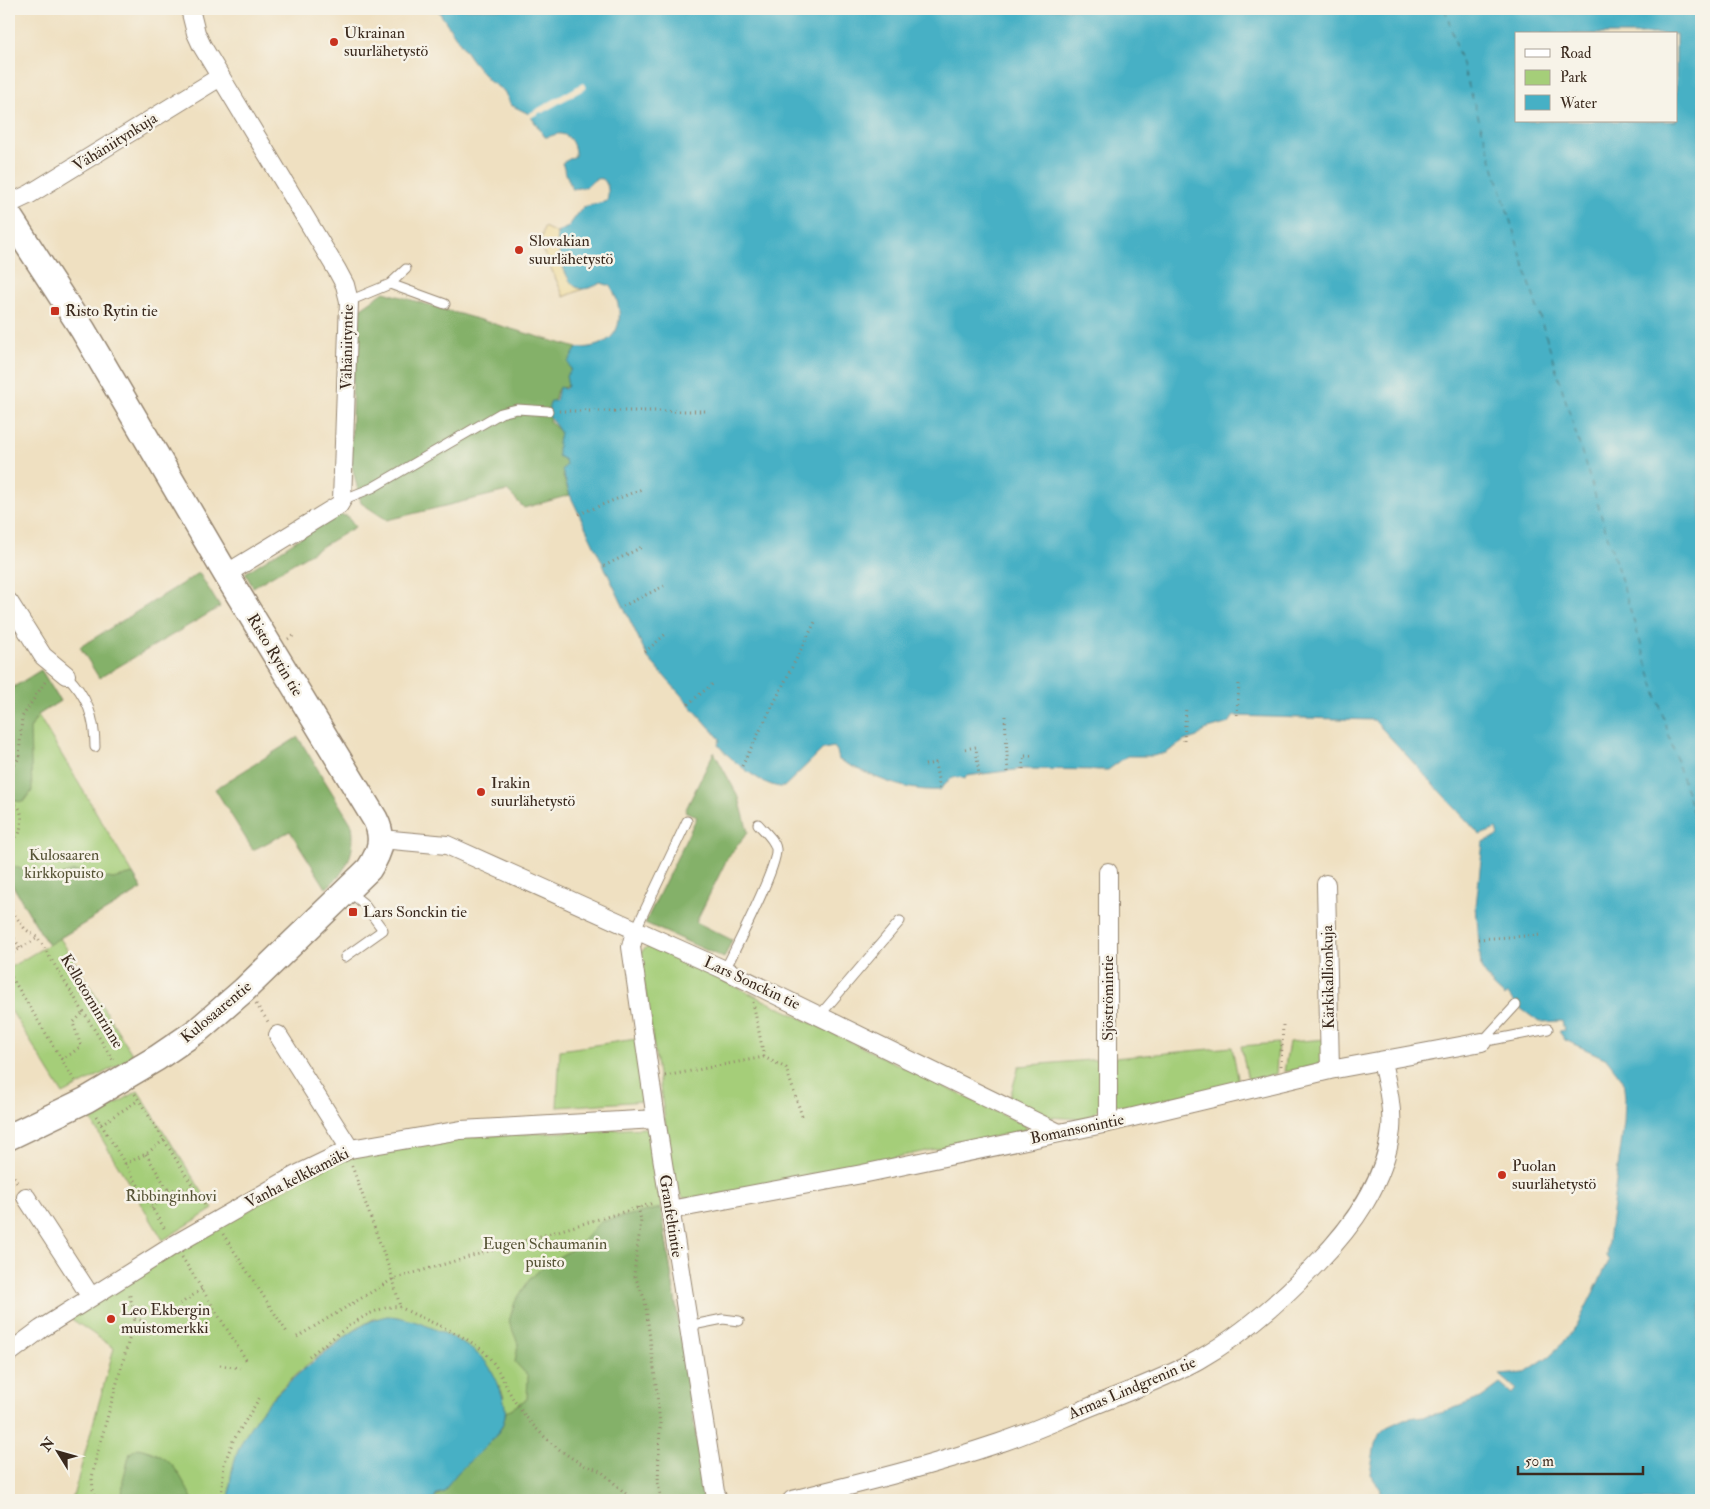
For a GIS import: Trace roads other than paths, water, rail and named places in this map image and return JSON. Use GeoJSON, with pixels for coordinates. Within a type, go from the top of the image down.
{"type":"FeatureCollection","features":[{"type":"Feature","properties":{"kind":"street","name":"Vähäniityntie"},"geometry":{"type":"LineString","coordinates":[[190,9],[196,33],[220,77],[267,151],[345,285],[349,301],[342,500]]}},
{"type":"Feature","properties":{"kind":"street","name":"Vähäniitynkuja"},"geometry":{"type":"LineString","coordinates":[[9,204],[30,194],[220,77]]}},
{"type":"Feature","properties":{"kind":"street","name":"Risto Rytin tie"},"geometry":{"type":"LineString","coordinates":[[9,216],[83,330],[226,574],[375,819],[381,839]]}},
{"type":"Feature","properties":{"kind":"street"},"geometry":{"type":"LineString","coordinates":[[226,574],[339,505],[342,500]]}},
{"type":"Feature","properties":{"kind":"street"},"geometry":{"type":"LineString","coordinates":[[9,602],[43,656],[62,671]]}},
{"type":"Feature","properties":{"kind":"street","name":"Kulosaarentie"},"geometry":{"type":"LineString","coordinates":[[9,1137],[86,1100],[198,1030],[244,990],[369,869],[377,857],[381,839]]}},
{"type":"Feature","properties":{"kind":"street","name":"Lars Sonckin tie"},"geometry":{"type":"LineString","coordinates":[[381,839],[441,843],[726,970],[1059,1133]]}},
{"type":"Feature","properties":{"kind":"street","name":"Sjöströmintie"},"geometry":{"type":"LineString","coordinates":[[1108,872],[1108,1123]]}},
{"type":"Feature","properties":{"kind":"street","name":"Kärkikallionkuja"},"geometry":{"type":"LineString","coordinates":[[1326,884],[1330,1070]]}},
{"type":"Feature","properties":{"kind":"street","name":"Granfeltintie"},"geometry":{"type":"LineString","coordinates":[[635,931],[631,947],[650,1079],[688,1326],[715,1492],[718,1500]]}},
{"type":"Feature","properties":{"kind":"street"},"geometry":{"type":"LineString","coordinates":[[278,1035],[350,1149]]}},
{"type":"Feature","properties":{"kind":"street","name":"Bomansonintie"},"geometry":{"type":"LineString","coordinates":[[669,1204],[833,1180],[1108,1123],[1330,1070],[1382,1062],[1482,1042]]}},
{"type":"Feature","properties":{"kind":"street","name":"Armas Lindgrenin tie"},"geometry":{"type":"LineString","coordinates":[[792,1500],[897,1474],[1000,1443],[1166,1376],[1199,1359],[1244,1328],[1293,1288],[1352,1223],[1364,1204],[1380,1172],[1391,1129],[1390,1098],[1382,1062]]}},
{"type":"Feature","properties":{"kind":"street","name":"Vanha kelkkamäki"},"geometry":{"type":"LineString","coordinates":[[9,1353],[174,1245],[296,1175],[350,1149],[461,1130],[656,1119]]}},
{"type":"Feature","properties":{"kind":"street"},"geometry":{"type":"LineString","coordinates":[[26,1197],[92,1297]]}},
{"type":"Feature","properties":{"kind":"lane"},"geometry":{"type":"LineString","coordinates":[[349,301],[390,284],[406,269]]}},
{"type":"Feature","properties":{"kind":"lane"},"geometry":{"type":"LineString","coordinates":[[390,284],[445,304]]}},
{"type":"Feature","properties":{"kind":"lane"},"geometry":{"type":"LineString","coordinates":[[342,500],[372,488],[501,413],[517,410],[548,411]]}},
{"type":"Feature","properties":{"kind":"lane"},"geometry":{"type":"LineString","coordinates":[[62,671],[79,688],[87,700],[95,729],[95,747]]}},
{"type":"Feature","properties":{"kind":"lane"},"geometry":{"type":"LineString","coordinates":[[635,931],[687,821]]}},
{"type":"Feature","properties":{"kind":"lane"},"geometry":{"type":"LineString","coordinates":[[726,970],[769,874],[776,850],[774,842],[758,824]]}},
{"type":"Feature","properties":{"kind":"lane"},"geometry":{"type":"LineString","coordinates":[[345,957],[383,930],[362,904],[347,891]]}},
{"type":"Feature","properties":{"kind":"lane"},"geometry":{"type":"LineString","coordinates":[[820,1015],[900,921]]}},
{"type":"Feature","properties":{"kind":"lane"},"geometry":{"type":"LineString","coordinates":[[1482,1042],[1516,1005]]}},
{"type":"Feature","properties":{"kind":"lane"},"geometry":{"type":"LineString","coordinates":[[1482,1042],[1548,1029]]}},
{"type":"Feature","properties":{"kind":"lane"},"geometry":{"type":"LineString","coordinates":[[688,1326],[723,1319],[739,1321]]}},
{"type":"Feature","properties":{"kind":"water"},"geometry":{"type":"Polygon","coordinates":[[[437,9],[1701,9],[1701,1500],[1379,1500],[1381,1490],[1370,1474],[1375,1444],[1380,1433],[1387,1427],[1404,1419],[1441,1413],[1481,1398],[1500,1384],[1512,1394],[1516,1389],[1500,1375],[1524,1373],[1549,1356],[1563,1343],[1577,1325],[1609,1261],[1606,1256],[1624,1123],[1625,1097],[1623,1080],[1607,1059],[1565,1040],[1559,1031],[1564,1030],[1562,1021],[1539,1022],[1516,1005],[1508,994],[1505,997],[1494,987],[1481,968],[1476,906],[1483,842],[1498,836],[1496,829],[1480,835],[1374,720],[1234,716],[1229,723],[1205,730],[1197,737],[1184,741],[1166,753],[1153,756],[1127,756],[1108,770],[1023,769],[966,776],[965,779],[957,777],[948,781],[940,790],[900,786],[875,777],[839,760],[834,747],[823,749],[784,787],[767,783],[748,772],[718,745],[720,739],[648,658],[570,495],[562,470],[566,465],[565,460],[558,456],[560,432],[549,415],[548,411],[551,401],[556,401],[559,387],[565,389],[568,386],[566,376],[571,370],[568,362],[577,348],[591,347],[611,338],[619,321],[619,310],[611,286],[601,283],[582,289],[570,282],[563,266],[558,247],[557,233],[568,227],[583,207],[607,201],[607,186],[603,179],[597,179],[586,187],[572,189],[562,163],[575,156],[575,149],[570,139],[561,134],[545,137],[529,114],[511,105],[504,91],[489,81],[471,59],[437,9]]]}},
{"type":"Feature","properties":{"kind":"water"},"geometry":{"type":"Polygon","coordinates":[[[387,1316],[423,1324],[450,1336],[473,1350],[484,1360],[495,1376],[504,1403],[504,1421],[497,1435],[457,1474],[444,1492],[437,1494],[434,1500],[230,1500],[231,1475],[237,1453],[247,1432],[276,1394],[312,1362],[351,1333],[364,1324],[387,1316]]]}},
{"type":"Feature","properties":{"kind":"place","name":"Ukrainan suurlähetystö"},"geometry":{"type":"Point","coordinates":[334,42]}},
{"type":"Feature","properties":{"kind":"place","name":"Slovakian suurlähetystö"},"geometry":{"type":"Point","coordinates":[519,250]}},
{"type":"Feature","properties":{"kind":"place","name":"Risto Rytin tie"},"geometry":{"type":"Point","coordinates":[55,311]}},
{"type":"Feature","properties":{"kind":"place","name":"Irakin suurlähetystö"},"geometry":{"type":"Point","coordinates":[481,792]}},
{"type":"Feature","properties":{"kind":"place","name":"Lars Sonckin tie"},"geometry":{"type":"Point","coordinates":[353,912]}},
{"type":"Feature","properties":{"kind":"place","name":"Puolan suurlähetystö"},"geometry":{"type":"Point","coordinates":[1502,1175]}},
{"type":"Feature","properties":{"kind":"place","name":"Leo Ekbergin muistomerkki"},"geometry":{"type":"Point","coordinates":[111,1319]}},
{"type":"Feature","properties":{"kind":"park label","name":"Kulosaaren kirkkopuisto"},"geometry":{"type":"Point","coordinates":[64,864]}},
{"type":"Feature","properties":{"kind":"park label","name":"Ribbinginhovi"},"geometry":{"type":"Point","coordinates":[171,1196]}},
{"type":"Feature","properties":{"kind":"park label","name":"Eugen Schaumanin puisto"},"geometry":{"type":"Point","coordinates":[545,1253]}}]}
